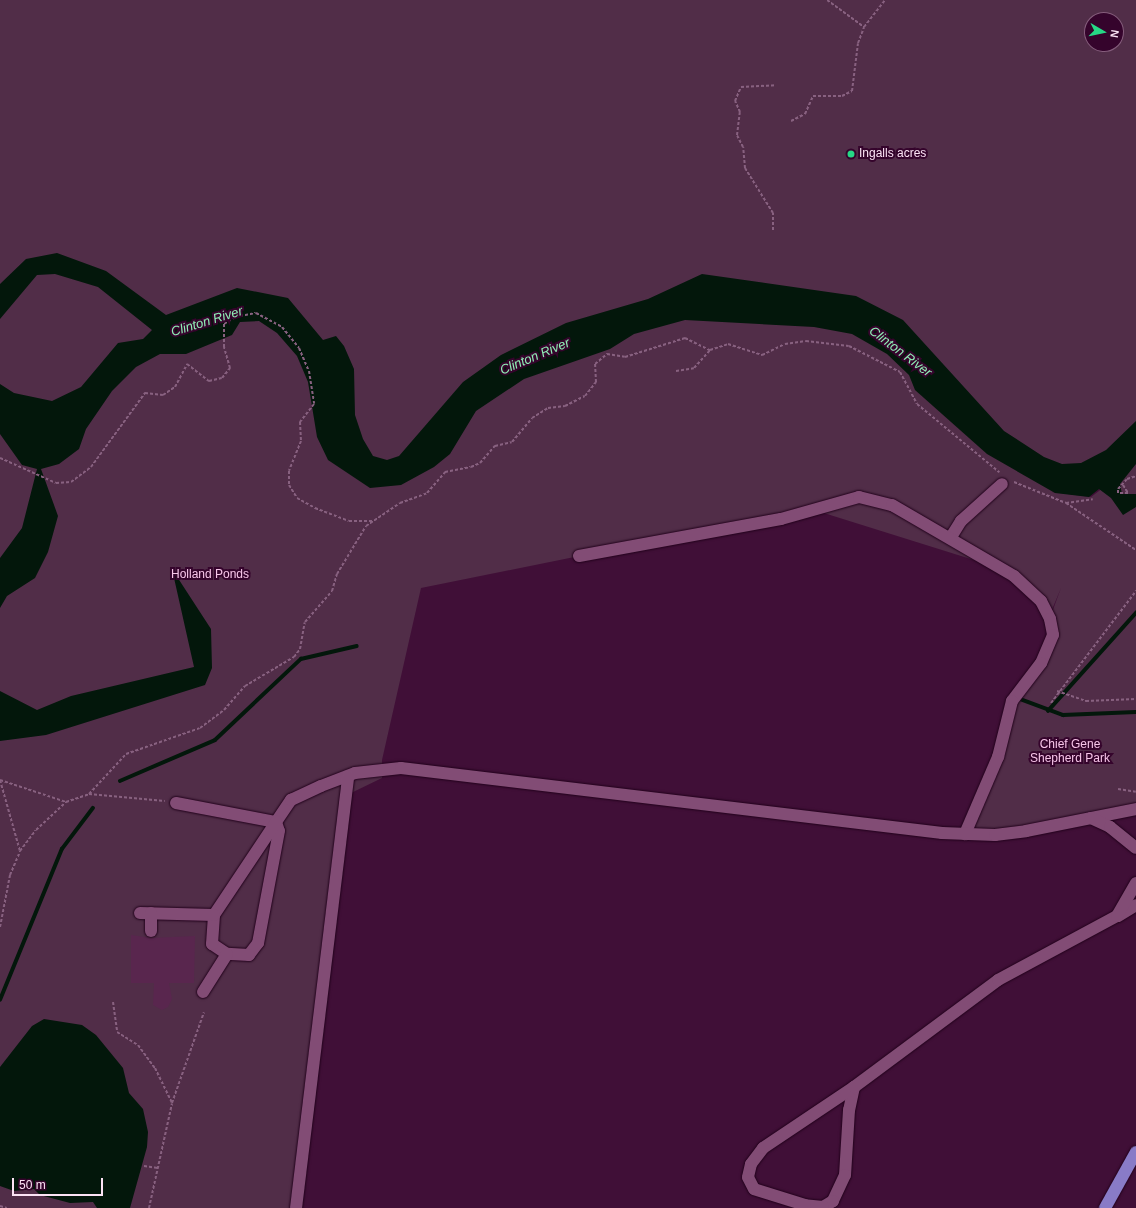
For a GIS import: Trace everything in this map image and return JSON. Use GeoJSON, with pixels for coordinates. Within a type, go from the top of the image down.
{"type":"FeatureCollection","features":[{"type":"Feature","properties":{"kind":"main road"},"geometry":{"type":"LineString","coordinates":[[1104,1208],[1136,1152]]}},
{"type":"Feature","properties":{"kind":"lane"},"geometry":{"type":"LineString","coordinates":[[951,537],[961,521],[1005,480]]}},
{"type":"Feature","properties":{"kind":"lane"},"geometry":{"type":"LineString","coordinates":[[579,556],[781,519],[859,497],[892,504],[951,537],[1027,586],[1041,601],[1050,619],[1052,635],[1041,663],[1012,701],[998,757],[964,834]]}},
{"type":"Feature","properties":{"kind":"lane"},"geometry":{"type":"LineString","coordinates":[[276,822],[279,831],[258,943],[250,955],[227,954],[212,944],[214,915],[276,822],[291,800],[348,776],[401,768],[456,772],[964,834],[1026,831],[1136,809]]}},
{"type":"Feature","properties":{"kind":"lane"},"geometry":{"type":"LineString","coordinates":[[296,1208],[322,1018],[348,776]]}},
{"type":"Feature","properties":{"kind":"lane"},"geometry":{"type":"LineString","coordinates":[[176,803],[276,822]]}},
{"type":"Feature","properties":{"kind":"lane"},"geometry":{"type":"LineString","coordinates":[[1091,818],[1110,827],[1136,848]]}},
{"type":"Feature","properties":{"kind":"lane"},"geometry":{"type":"LineString","coordinates":[[1117,916],[1136,882]]}},
{"type":"Feature","properties":{"kind":"lane"},"geometry":{"type":"LineString","coordinates":[[854,1087],[849,1110],[845,1175],[833,1201],[823,1206],[805,1205],[754,1189],[748,1177],[751,1164],[763,1148],[854,1087],[998,980],[1136,905]]}},
{"type":"Feature","properties":{"kind":"lane"},"geometry":{"type":"LineString","coordinates":[[151,931],[146,913],[214,915]]}},
{"type":"Feature","properties":{"kind":"lane"},"geometry":{"type":"LineString","coordinates":[[203,992],[227,954]]}},
{"type":"Feature","properties":{"kind":"path"},"geometry":{"type":"LineString","coordinates":[[827,0],[864,27]]}},
{"type":"Feature","properties":{"kind":"path"},"geometry":{"type":"LineString","coordinates":[[791,121],[805,114],[813,96],[842,96],[852,91],[856,51],[864,27],[885,0]]}},
{"type":"Feature","properties":{"kind":"path"},"geometry":{"type":"LineString","coordinates":[[773,230],[773,214],[745,168],[743,147],[737,135],[740,112],[735,101],[737,91],[747,85],[776,85]]}},
{"type":"Feature","properties":{"kind":"path"},"geometry":{"type":"LineString","coordinates":[[0,458],[56,483],[71,482],[91,467],[145,393],[163,395],[176,387],[187,364],[209,381],[222,378],[230,368],[224,347],[224,324],[236,316],[256,313],[282,327],[299,348],[310,371],[314,404],[300,422],[302,441],[289,471],[288,485],[297,498],[314,508],[349,521],[376,521]]}},
{"type":"Feature","properties":{"kind":"path"},"geometry":{"type":"LineString","coordinates":[[89,794],[126,754],[200,728],[224,710],[245,686],[294,657],[302,645],[306,622],[332,591],[334,582],[366,526],[376,521],[378,515],[393,510],[400,503],[427,493],[445,472],[471,467],[480,463],[495,446],[512,442],[532,418],[548,408],[565,406],[585,396],[596,382],[595,364],[607,354],[625,357],[685,338],[710,350]]}},
{"type":"Feature","properties":{"kind":"path"},"geometry":{"type":"LineString","coordinates":[[676,371],[694,368],[710,350],[728,344],[750,354],[762,355],[785,344],[806,341],[849,346],[900,372],[917,404],[959,436],[968,450],[1005,480],[1066,503],[1135,550]]}},
{"type":"Feature","properties":{"kind":"path"},"geometry":{"type":"LineString","coordinates":[[1123,485],[1129,491],[1128,494],[1118,493],[1123,485],[1136,476]]}},
{"type":"Feature","properties":{"kind":"path"},"geometry":{"type":"LineString","coordinates":[[1066,503],[1093,499]]}},
{"type":"Feature","properties":{"kind":"path"},"geometry":{"type":"LineString","coordinates":[[1051,703],[1058,691],[1136,591]]}},
{"type":"Feature","properties":{"kind":"path"},"geometry":{"type":"LineString","coordinates":[[1058,691],[1086,701],[1136,699]]}},
{"type":"Feature","properties":{"kind":"path"},"geometry":{"type":"LineString","coordinates":[[0,780],[66,802]]}},
{"type":"Feature","properties":{"kind":"path"},"geometry":{"type":"LineString","coordinates":[[0,780],[20,851]]}},
{"type":"Feature","properties":{"kind":"path"},"geometry":{"type":"LineString","coordinates":[[1118,790],[1136,792]]}},
{"type":"Feature","properties":{"kind":"path"},"geometry":{"type":"LineString","coordinates":[[0,926],[10,876],[20,851],[36,830],[66,802],[89,794],[132,796],[176,803]]}},
{"type":"Feature","properties":{"kind":"path"},"geometry":{"type":"LineString","coordinates":[[113,1002],[118,1032],[138,1045],[155,1068],[172,1103]]}},
{"type":"Feature","properties":{"kind":"path"},"geometry":{"type":"LineString","coordinates":[[149,1208],[172,1103],[204,1012]]}},
{"type":"Feature","properties":{"kind":"path"},"geometry":{"type":"LineString","coordinates":[[144,1166],[158,1168]]}},
{"type":"Feature","properties":{"kind":"path"},"geometry":{"type":"LineString","coordinates":[[0,1206],[7,1208]]}},
{"type":"Feature","properties":{"kind":"green space"},"geometry":{"type":"Polygon","coordinates":[[[0,0],[1136,0],[1136,440],[1052,492],[1091,497],[1136,463],[1136,807],[1026,829],[968,832],[1010,715],[1043,664],[1051,615],[1061,588],[1051,612],[1009,571],[811,509],[421,588],[382,760],[382,778],[349,794],[295,1208],[0,1208],[0,0]]]}},
{"type":"Feature","properties":{"kind":"water","name":"Clinton River"},"geometry":{"type":"Polygon","coordinates":[[[57,253],[106,271],[166,315],[237,288],[288,298],[323,340],[336,336],[344,346],[354,369],[355,415],[363,439],[373,456],[387,460],[399,456],[463,382],[501,355],[566,323],[648,299],[702,274],[856,296],[903,320],[1004,431],[1044,457],[1062,464],[1081,463],[1106,450],[1136,421],[1136,464],[1120,484],[1122,494],[1136,494],[1136,507],[1123,515],[1111,498],[1099,489],[1089,497],[1055,493],[987,454],[915,390],[909,375],[887,354],[852,334],[814,327],[685,320],[634,334],[610,349],[524,379],[476,411],[450,454],[434,467],[401,485],[370,488],[328,460],[317,437],[308,382],[297,356],[277,333],[259,321],[240,322],[232,335],[186,354],[160,354],[136,367],[112,391],[86,429],[79,449],[59,464],[41,469],[58,516],[48,552],[35,578],[7,596],[0,608],[0,558],[22,528],[37,469],[22,465],[0,434],[0,384],[14,393],[52,401],[81,387],[118,343],[143,339],[152,330],[98,287],[55,274],[37,275],[0,319],[0,284],[26,259],[57,253]]]}},
{"type":"Feature","properties":{"kind":"water"},"geometry":{"type":"Polygon","coordinates":[[[172,569],[211,629],[212,668],[205,685],[46,735],[0,741],[0,691],[37,710],[71,696],[194,667],[172,569]]]}},
{"type":"Feature","properties":{"kind":"water"},"geometry":{"type":"Polygon","coordinates":[[[44,1019],[82,1025],[96,1035],[123,1068],[129,1093],[143,1109],[148,1132],[147,1147],[130,1208],[97,1208],[93,1202],[70,1203],[40,1195],[34,1189],[14,1191],[0,1186],[0,1067],[32,1026],[44,1019]]]}},
{"type":"Feature","properties":{"kind":"building"},"geometry":{"type":"Polygon","coordinates":[[[131,935],[151,938],[195,936],[194,983],[169,983],[172,999],[168,1007],[162,1010],[153,1005],[154,983],[131,983],[131,935]]]}},
{"type":"Feature","properties":{"kind":"waterway"},"geometry":{"type":"LineString","coordinates":[[1048,711],[1136,613]]}},
{"type":"Feature","properties":{"kind":"waterway"},"geometry":{"type":"LineString","coordinates":[[120,781],[215,740],[301,659],[357,646]]}},
{"type":"Feature","properties":{"kind":"waterway"},"geometry":{"type":"LineString","coordinates":[[1020,699],[1063,715],[1136,712]]}},
{"type":"Feature","properties":{"kind":"waterway"},"geometry":{"type":"LineString","coordinates":[[0,1000],[62,849],[93,808]]}},
{"type":"Feature","properties":{"kind":"place","name":"Ingalls acres"},"geometry":{"type":"Point","coordinates":[851,154]}},
{"type":"Feature","properties":{"kind":"park label","name":"Holland Ponds"},"geometry":{"type":"Point","coordinates":[210,575]}},
{"type":"Feature","properties":{"kind":"park label","name":"Chief Gene Shepherd Park"},"geometry":{"type":"Point","coordinates":[1070,752]}}]}
